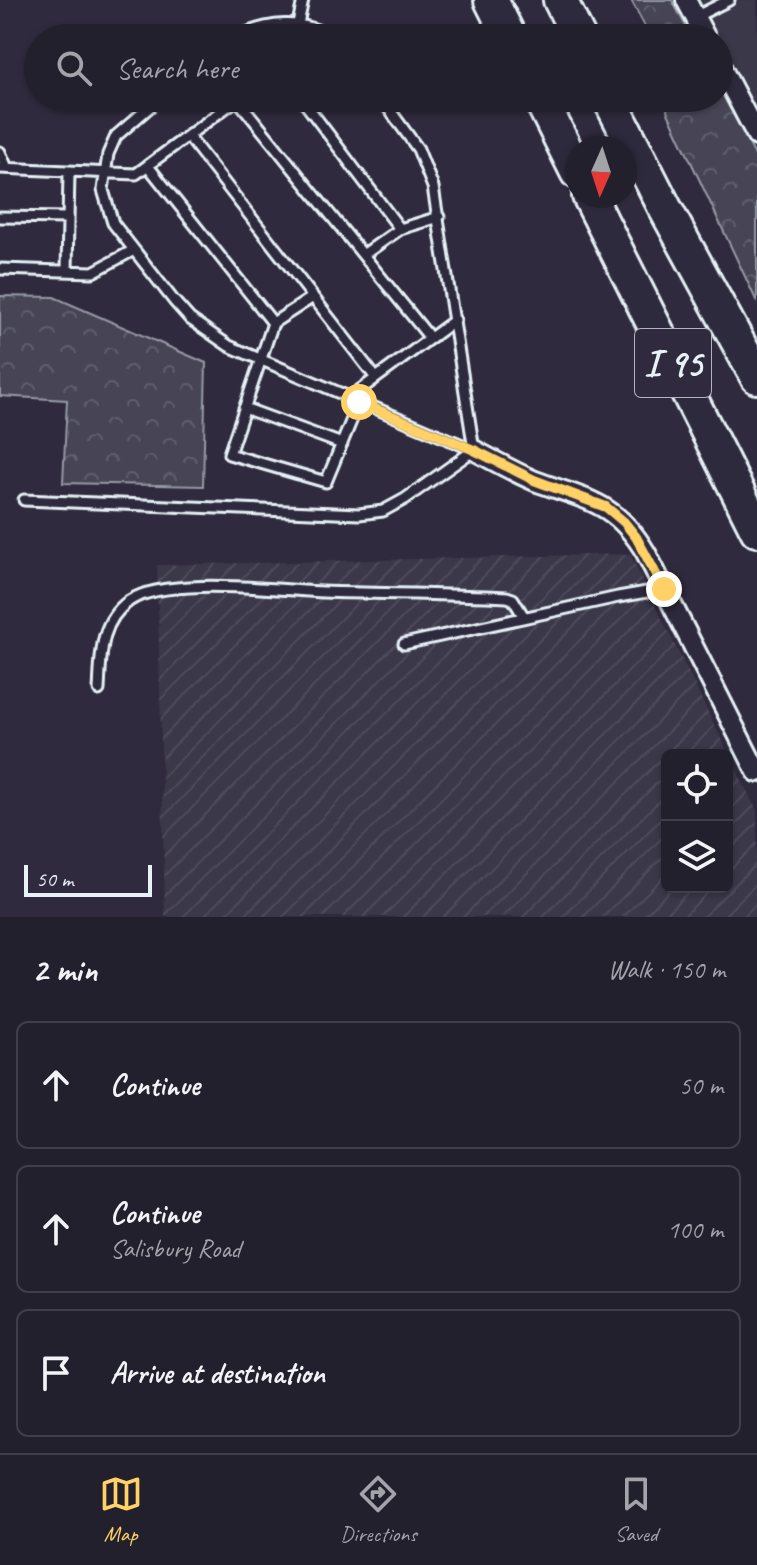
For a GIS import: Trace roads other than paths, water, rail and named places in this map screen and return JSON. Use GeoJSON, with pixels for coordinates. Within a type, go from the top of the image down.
{"type":"FeatureCollection","features":[{"type":"Feature","properties":{"kind":"highway"},"geometry":{"type":"LineString","coordinates":[[491,0],[503,24]]}},
{"type":"Feature","properties":{"kind":"highway"},"geometry":{"type":"LineString","coordinates":[[560,0],[572,24]]}},
{"type":"Feature","properties":{"kind":"highway"},"geometry":{"type":"LineString","coordinates":[[547,112],[565,148]]}},
{"type":"Feature","properties":{"kind":"highway","name":"I 95"},"geometry":{"type":"LineString","coordinates":[[616,112],[757,377]]}},
{"type":"Feature","properties":{"kind":"highway","name":"I 95"},"geometry":{"type":"LineString","coordinates":[[595,208],[757,530]]}},
{"type":"Feature","properties":{"kind":"street"},"geometry":{"type":"LineString","coordinates":[[686,0],[699,24]]}},
{"type":"Feature","properties":{"kind":"street"},"geometry":{"type":"LineString","coordinates":[[733,88],[756,129]]}},
{"type":"Feature","properties":{"kind":"street"},"geometry":{"type":"LineString","coordinates":[[474,450],[534,480],[606,507],[624,522],[636,537],[664,589],[757,772]]}},
{"type":"Feature","properties":{"kind":"lane"},"geometry":{"type":"LineString","coordinates":[[299,24],[303,0]]}},
{"type":"Feature","properties":{"kind":"lane"},"geometry":{"type":"LineString","coordinates":[[695,17],[729,0]]}},
{"type":"Feature","properties":{"kind":"lane"},"geometry":{"type":"LineString","coordinates":[[144,112],[116,136],[108,154],[103,190],[113,223],[190,319],[229,346],[259,361],[474,450]]}},
{"type":"Feature","properties":{"kind":"lane"},"geometry":{"type":"LineString","coordinates":[[0,152],[3,168],[104,175],[136,174],[220,112]]}},
{"type":"Feature","properties":{"kind":"lane"},"geometry":{"type":"LineString","coordinates":[[248,112],[430,338]]}},
{"type":"Feature","properties":{"kind":"lane"},"geometry":{"type":"LineString","coordinates":[[312,112],[400,229]]}},
{"type":"Feature","properties":{"kind":"lane"},"geometry":{"type":"LineString","coordinates":[[391,112],[428,168],[439,217],[474,450]]}},
{"type":"Feature","properties":{"kind":"lane"},"geometry":{"type":"LineString","coordinates":[[188,136],[376,378]]}},
{"type":"Feature","properties":{"kind":"lane"},"geometry":{"type":"LineString","coordinates":[[148,166],[273,323]]}},
{"type":"Feature","properties":{"kind":"lane"},"geometry":{"type":"LineString","coordinates":[[67,271],[69,173]]}},
{"type":"Feature","properties":{"kind":"lane"},"geometry":{"type":"LineString","coordinates":[[0,217],[68,218]]}},
{"type":"Feature","properties":{"kind":"lane"},"geometry":{"type":"LineString","coordinates":[[363,255],[400,229],[439,217]]}},
{"type":"Feature","properties":{"kind":"lane"},"geometry":{"type":"LineString","coordinates":[[0,269],[93,272],[134,250]]}},
{"type":"Feature","properties":{"kind":"lane"},"geometry":{"type":"LineString","coordinates":[[313,297],[273,323],[229,454],[326,482],[342,444],[354,400],[376,378],[455,320]]}},
{"type":"Feature","properties":{"kind":"lane"},"geometry":{"type":"LineString","coordinates":[[244,408],[342,444]]}},
{"type":"Feature","properties":{"kind":"lane"},"geometry":{"type":"LineString","coordinates":[[24,500],[359,514],[383,511],[405,499],[474,450]]}},
{"type":"Feature","properties":{"kind":"lane"},"geometry":{"type":"LineString","coordinates":[[99,690],[102,636],[116,613],[128,601],[155,590],[243,587],[507,597],[513,599],[524,617]]}},
{"type":"Feature","properties":{"kind":"lane"},"geometry":{"type":"LineString","coordinates":[[404,644],[664,589]]}}]}
